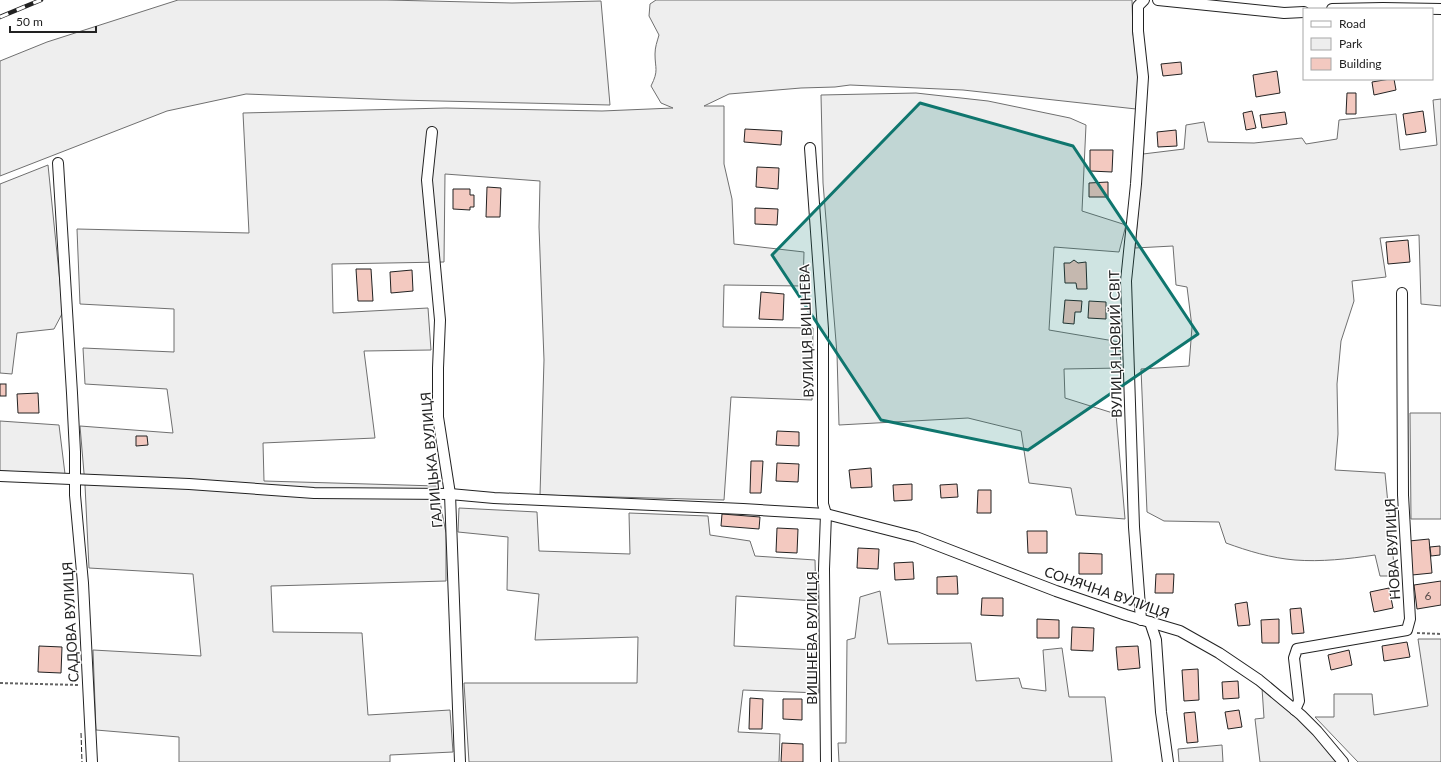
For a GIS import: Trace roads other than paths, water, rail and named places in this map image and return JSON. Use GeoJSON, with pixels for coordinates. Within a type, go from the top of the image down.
{"type":"FeatureCollection","features":[{"type":"Feature","properties":{"kind":"street","name":"ВУЛИЦЯ НОВИЙ СВІТ"},"geometry":{"type":"LineString","coordinates":[[1144,0],[1138,6],[1138,31],[1143,77],[1136,184],[1126,282],[1134,528],[1146,621],[1156,640],[1161,712],[1168,762]]}},
{"type":"Feature","properties":{"kind":"street"},"geometry":{"type":"LineString","coordinates":[[1158,0],[1284,13],[1303,12]]}},
{"type":"Feature","properties":{"kind":"street","name":"ГАЛИЦЬКА ВУЛИЦЯ"},"geometry":{"type":"LineString","coordinates":[[432,132],[427,180],[440,320],[438,417],[450,494],[460,762]]}},
{"type":"Feature","properties":{"kind":"street","name":"ВУЛИЦЯ ВИШНЕВА"},"geometry":{"type":"LineString","coordinates":[[810,148],[823,328],[823,504],[826,514]]}},
{"type":"Feature","properties":{"kind":"street","name":"САДОВА ВУЛИЦЯ"},"geometry":{"type":"LineString","coordinates":[[58,163],[92,762]]}},
{"type":"Feature","properties":{"kind":"street","name":"НОВА ВУЛИЦЯ"},"geometry":{"type":"LineString","coordinates":[[1295,710],[1299,701],[1294,658],[1297,649],[1407,630],[1410,619],[1403,495],[1402,293]]}},
{"type":"Feature","properties":{"kind":"street","name":"СОНЯЧНА ВУЛИЦЯ"},"geometry":{"type":"LineString","coordinates":[[0,476],[189,484],[314,493],[450,494],[494,498],[772,510],[826,514],[916,538],[1056,591],[1180,631],[1219,653],[1259,680],[1295,710],[1317,731],[1343,762]]}},
{"type":"Feature","properties":{"kind":"street","name":"ВИШНЕВА ВУЛИЦЯ"},"geometry":{"type":"LineString","coordinates":[[826,514],[824,568],[826,762]]}},
{"type":"Feature","properties":{"kind":"railway"},"geometry":{"type":"LineString","coordinates":[[0,17],[41,0]]}}]}
